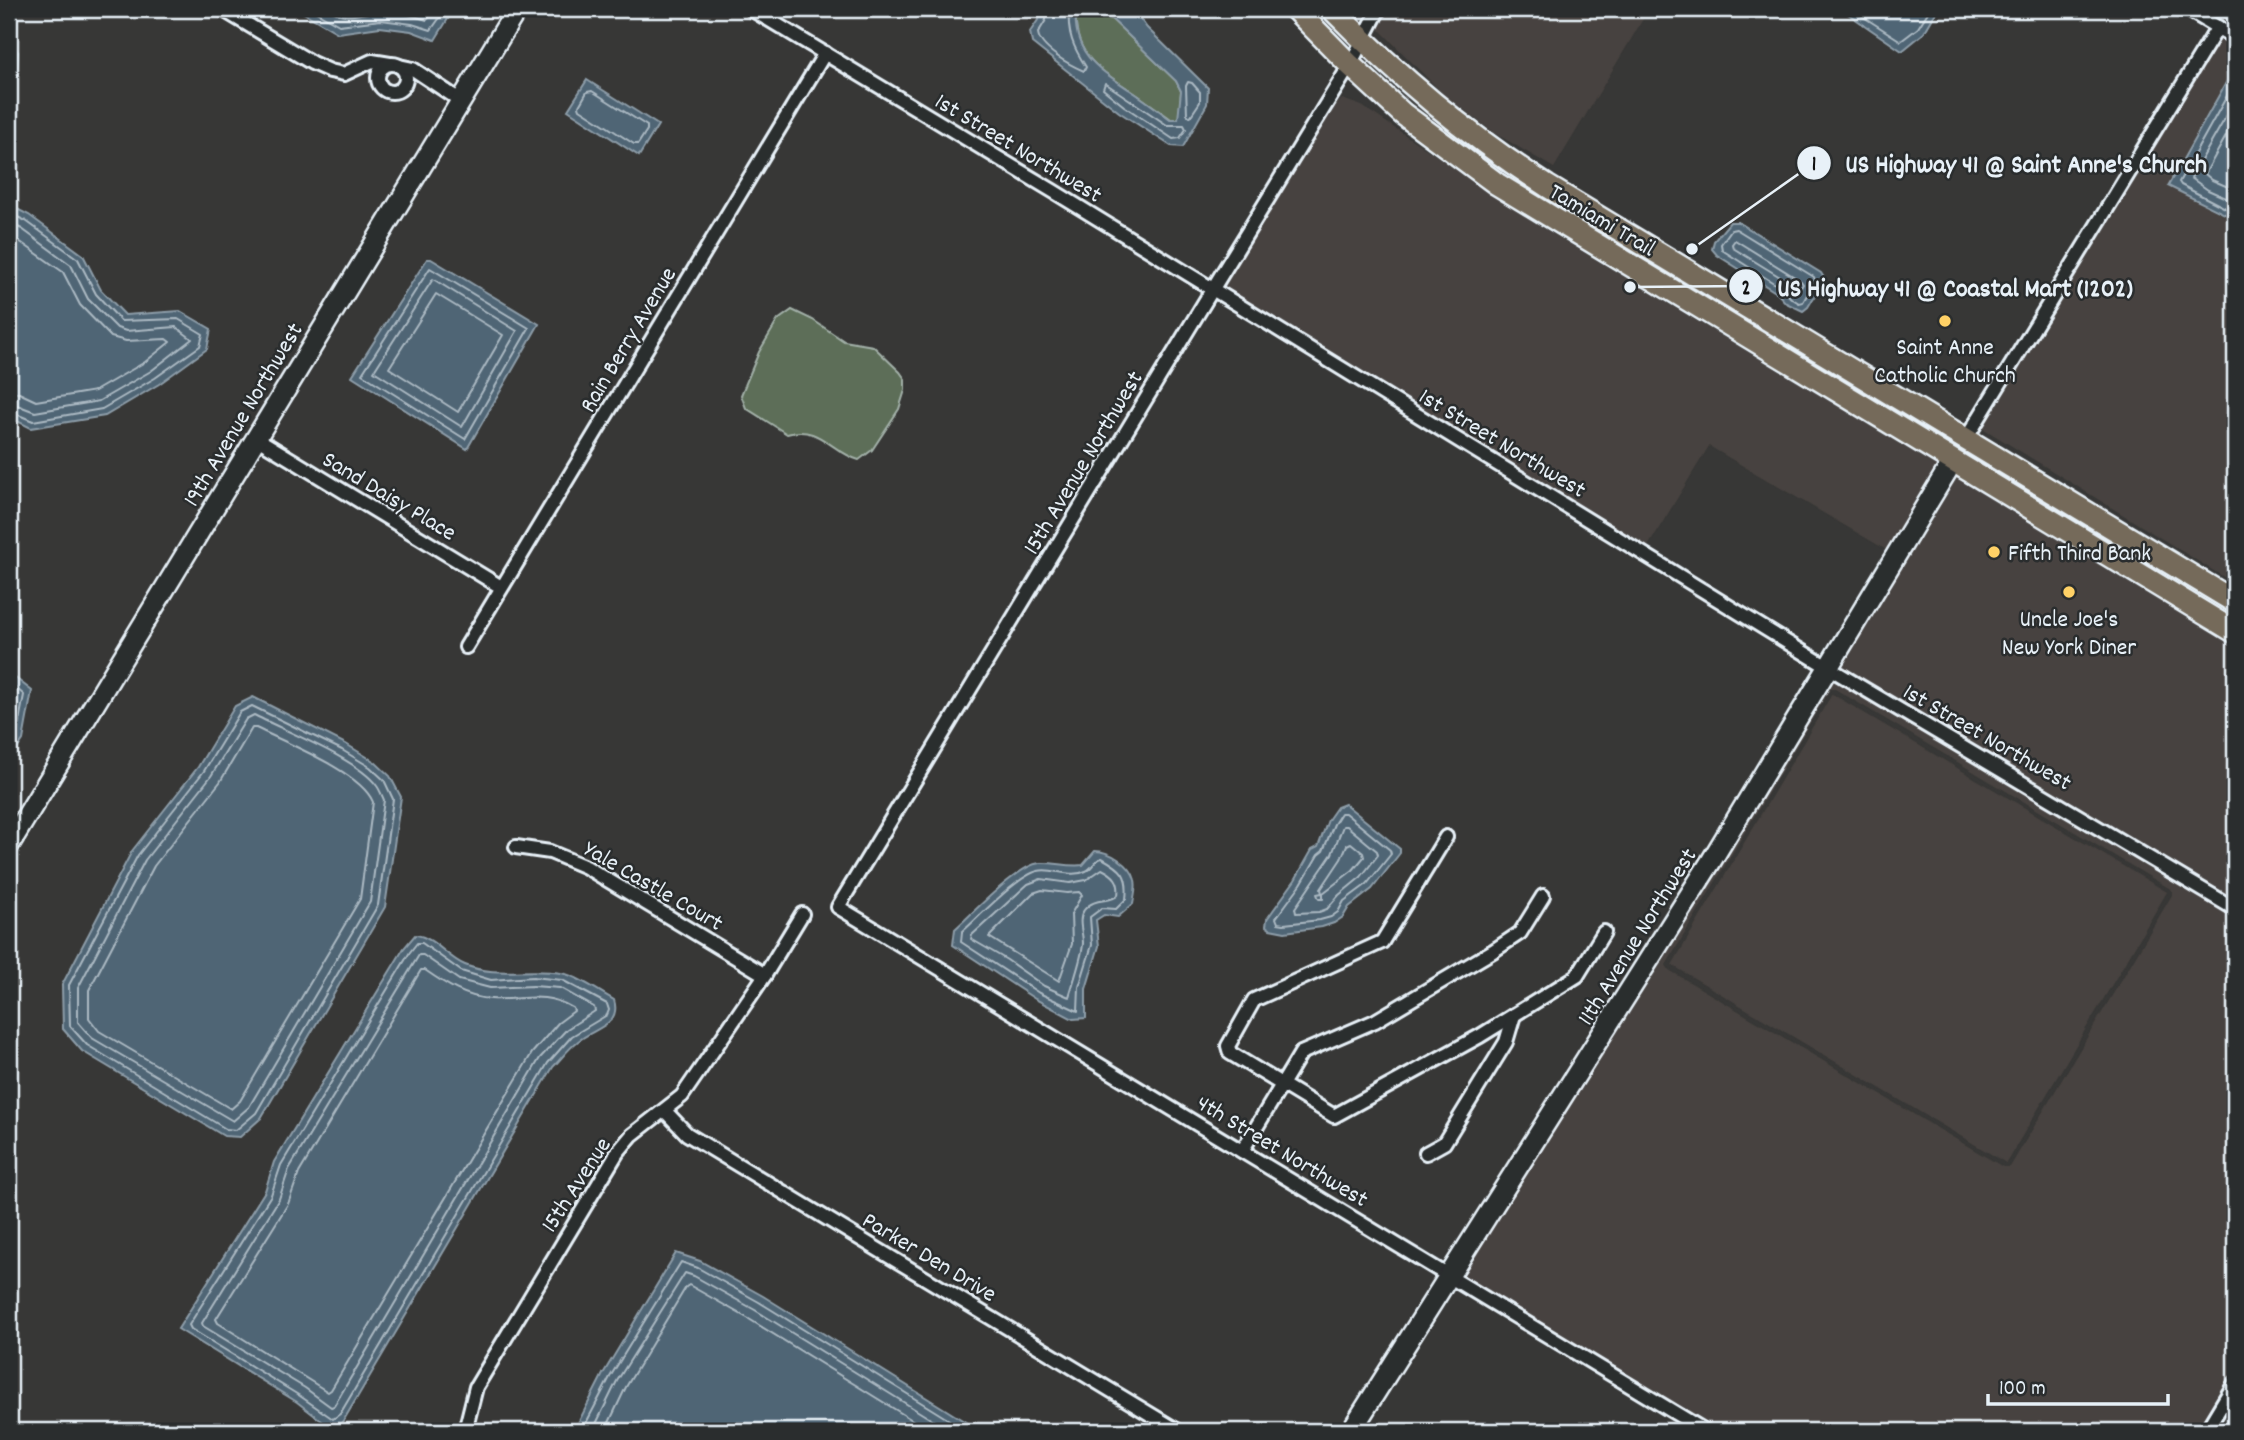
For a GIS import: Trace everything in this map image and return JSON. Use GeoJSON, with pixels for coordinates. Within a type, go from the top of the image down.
{"type":"FeatureCollection","features":[{"type":"Feature","properties":{"kind":"main road","name":"Tamiami Trail"},"geometry":{"type":"LineString","coordinates":[[1295,9],[1350,65],[1404,114],[1496,184],[2235,632]]}},
{"type":"Feature","properties":{"kind":"main road","name":"Tamiami Trail"},"geometry":{"type":"LineString","coordinates":[[1332,9],[1448,117],[1493,150],[2235,602]]}},
{"type":"Feature","properties":{"kind":"main road"},"geometry":{"type":"LineString","coordinates":[[1575,233],[1590,211]]}},
{"type":"Feature","properties":{"kind":"main road"},"geometry":{"type":"LineString","coordinates":[[1711,315],[1725,293]]}},
{"type":"Feature","properties":{"kind":"main road"},"geometry":{"type":"LineString","coordinates":[[1897,427],[1916,426],[1945,442],[1966,439]]}},
{"type":"Feature","properties":{"kind":"main road"},"geometry":{"type":"LineString","coordinates":[[1953,461],[1965,454],[1978,458],[1993,455]]}},
{"type":"Feature","properties":{"kind":"street"},"geometry":{"type":"LineString","coordinates":[[222,9],[312,64],[344,74],[372,61],[413,69],[461,101]]}},
{"type":"Feature","properties":{"kind":"street","name":"19th Avenue Northwest"},"geometry":{"type":"LineString","coordinates":[[9,845],[517,9]]}},
{"type":"Feature","properties":{"kind":"street","name":"1st Street Northwest"},"geometry":{"type":"LineString","coordinates":[[751,9],[1829,668],[2235,909]]}},
{"type":"Feature","properties":{"kind":"street","name":"15th Avenue Northwest"},"geometry":{"type":"LineString","coordinates":[[838,907],[1350,65],[1379,9]]}},
{"type":"Feature","properties":{"kind":"street"},"geometry":{"type":"LineString","coordinates":[[2187,9],[2235,38]]}},
{"type":"Feature","properties":{"kind":"street"},"geometry":{"type":"LineString","coordinates":[[1966,439],[2218,27]]}},
{"type":"Feature","properties":{"kind":"street","name":"Rain Berry Avenue"},"geometry":{"type":"LineString","coordinates":[[466,647],[825,53]]}},
{"type":"Feature","properties":{"kind":"street"},"geometry":{"type":"LineString","coordinates":[[395,65],[380,72],[379,81],[382,88],[398,90],[404,84],[427,78]]}},
{"type":"Feature","properties":{"kind":"street"},"geometry":{"type":"LineString","coordinates":[[395,65],[404,72],[404,84]]}},
{"type":"Feature","properties":{"kind":"street"},"geometry":{"type":"LineString","coordinates":[[358,68],[379,81]]}},
{"type":"Feature","properties":{"kind":"street","name":"Sand Daisy Place"},"geometry":{"type":"LineString","coordinates":[[256,438],[502,587]]}},
{"type":"Feature","properties":{"kind":"street","name":"11th Avenue Northwest"},"geometry":{"type":"LineString","coordinates":[[1351,1431],[1710,863],[1953,461]]}},
{"type":"Feature","properties":{"kind":"street"},"geometry":{"type":"LineString","coordinates":[[1446,837],[1382,942],[1254,1000],[1228,1046],[1230,1054],[1334,1116],[1577,976],[1604,932]]}},
{"type":"Feature","properties":{"kind":"street","name":"Yale Castle Court"},"geometry":{"type":"LineString","coordinates":[[516,846],[550,852],[586,867],[765,975]]}},
{"type":"Feature","properties":{"kind":"street"},"geometry":{"type":"LineString","coordinates":[[1242,1151],[1301,1053],[1392,1012],[1520,933],[1544,896]]}},
{"type":"Feature","properties":{"kind":"street","name":"4th Street Northwest"},"geometry":{"type":"LineString","coordinates":[[838,907],[1705,1431]]}},
{"type":"Feature","properties":{"kind":"street","name":"15th Avenue"},"geometry":{"type":"LineString","coordinates":[[465,1431],[476,1387],[617,1153],[632,1135],[682,1096],[697,1077],[802,914]]}},
{"type":"Feature","properties":{"kind":"street"},"geometry":{"type":"LineString","coordinates":[[1426,1153],[1444,1143],[1506,1042],[1514,1014]]}},
{"type":"Feature","properties":{"kind":"street","name":"Parker Den Drive"},"geometry":{"type":"LineString","coordinates":[[665,1111],[687,1134],[1178,1431]]}},
{"type":"Feature","properties":{"kind":"street"},"geometry":{"type":"LineString","coordinates":[[2208,1431],[2235,1383]]}},
{"type":"Feature","properties":{"kind":"shaded area"},"geometry":{"type":"Polygon","coordinates":[[[1388,9],[1649,9],[1554,168],[1493,132],[1444,95],[1377,27],[1388,9]]]}},
{"type":"Feature","properties":{"kind":"shaded area"},"geometry":{"type":"Polygon","coordinates":[[[2198,9],[2231,9],[2224,21],[2235,31],[2198,9]]]}},
{"type":"Feature","properties":{"kind":"shaded area"},"geometry":{"type":"Polygon","coordinates":[[[2220,36],[2235,45],[2235,86],[2226,82],[2168,186],[2235,221],[2235,584],[1981,427],[2220,36]]]}},
{"type":"Feature","properties":{"kind":"shaded area"},"geometry":{"type":"Polygon","coordinates":[[[1342,99],[1362,106],[1542,227],[1940,468],[1890,552],[1709,446],[1647,548],[1222,286],[1331,110],[1342,99]]]}},
{"type":"Feature","properties":{"kind":"shaded area"},"geometry":{"type":"Polygon","coordinates":[[[1952,475],[2235,646],[2235,901],[1839,666],[1952,475]]]}},
{"type":"Feature","properties":{"kind":"shaded area"},"geometry":{"type":"Polygon","coordinates":[[[1832,677],[2235,916],[2235,1370],[2197,1431],[1717,1431],[1460,1275],[1832,677]],[[1830,689],[1666,965],[1669,970],[2003,1167],[2010,1167],[2172,895],[2172,890],[1835,689],[1830,689]]]}},
{"type":"Feature","properties":{"kind":"shaded area"},"geometry":{"type":"Polygon","coordinates":[[[1832,694],[2167,892],[2006,1163],[1672,965],[1832,694]]]}},
{"type":"Feature","properties":{"kind":"green space"},"geometry":{"type":"Polygon","coordinates":[[[1076,9],[1101,9],[1176,81],[1181,91],[1179,119],[1171,119],[1089,58],[1078,37],[1076,9]]]}},
{"type":"Feature","properties":{"kind":"green space"},"geometry":{"type":"Polygon","coordinates":[[[792,310],[813,320],[844,341],[873,346],[905,379],[905,390],[899,409],[872,450],[859,460],[808,433],[787,434],[746,408],[741,395],[759,352],[778,320],[792,310]]]}},
{"type":"Feature","properties":{"kind":"water"},"geometry":{"type":"Polygon","coordinates":[[[297,9],[454,9],[435,40],[411,31],[380,27],[338,33],[297,9]]]}},
{"type":"Feature","properties":{"kind":"water"},"geometry":{"type":"Polygon","coordinates":[[[1040,9],[1076,9],[1078,37],[1089,58],[1170,119],[1178,119],[1181,91],[1176,81],[1101,9],[1133,9],[1147,28],[1208,88],[1207,104],[1183,147],[1171,146],[1119,112],[1032,43],[1030,32],[1040,17],[1040,9]]]}},
{"type":"Feature","properties":{"kind":"water"},"geometry":{"type":"Polygon","coordinates":[[[1841,9],[1938,9],[1924,33],[1902,51],[1841,9]]]}},
{"type":"Feature","properties":{"kind":"water"},"geometry":{"type":"Polygon","coordinates":[[[9,38],[18,52],[16,82],[9,98],[9,38]]]}},
{"type":"Feature","properties":{"kind":"water"},"geometry":{"type":"Polygon","coordinates":[[[587,80],[658,125],[639,156],[568,110],[587,80]]]}},
{"type":"Feature","properties":{"kind":"water"},"geometry":{"type":"Polygon","coordinates":[[[2227,81],[2235,86],[2235,221],[2168,186],[2227,81]]]}},
{"type":"Feature","properties":{"kind":"water"},"geometry":{"type":"Polygon","coordinates":[[[9,205],[29,215],[83,255],[101,290],[125,315],[180,311],[211,329],[207,349],[159,384],[105,416],[31,428],[9,417],[9,205]]]}},
{"type":"Feature","properties":{"kind":"water"},"geometry":{"type":"Polygon","coordinates":[[[1730,222],[1738,222],[1821,273],[1823,282],[1808,307],[1803,311],[1786,303],[1777,293],[1717,255],[1712,249],[1714,241],[1730,222]]]}},
{"type":"Feature","properties":{"kind":"water"},"geometry":{"type":"Polygon","coordinates":[[[427,259],[539,324],[467,449],[352,376],[427,259]]]}},
{"type":"Feature","properties":{"kind":"water"},"geometry":{"type":"Polygon","coordinates":[[[9,673],[32,691],[23,740],[9,761],[9,673]]]}},
{"type":"Feature","properties":{"kind":"water"},"geometry":{"type":"Polygon","coordinates":[[[253,697],[346,744],[375,762],[390,776],[401,797],[385,907],[261,1118],[240,1137],[224,1136],[82,1051],[63,1029],[62,985],[132,851],[198,767],[235,706],[253,697]]]}},
{"type":"Feature","properties":{"kind":"water"},"geometry":{"type":"Polygon","coordinates":[[[1345,804],[1400,849],[1400,853],[1372,889],[1334,923],[1285,932],[1270,929],[1266,926],[1267,919],[1295,880],[1312,850],[1318,847],[1328,820],[1337,807],[1345,804]]]}},
{"type":"Feature","properties":{"kind":"water"},"geometry":{"type":"Polygon","coordinates":[[[1095,851],[1113,856],[1124,864],[1133,874],[1136,889],[1133,904],[1118,917],[1104,915],[1096,920],[1099,946],[1086,989],[1086,1018],[1073,1019],[1035,999],[953,945],[955,929],[1020,872],[1040,863],[1083,865],[1095,851]]]}},
{"type":"Feature","properties":{"kind":"water"},"geometry":{"type":"Polygon","coordinates":[[[415,935],[429,940],[459,962],[477,969],[567,974],[614,1000],[614,1016],[604,1026],[577,1042],[553,1067],[338,1427],[327,1425],[297,1402],[178,1329],[265,1191],[274,1162],[404,948],[415,935]]]}},
{"type":"Feature","properties":{"kind":"water"},"geometry":{"type":"Polygon","coordinates":[[[676,1253],[700,1261],[763,1296],[980,1431],[579,1431],[577,1425],[603,1374],[676,1253]]]}},
{"type":"Feature","properties":{"kind":"place","name":"US Highway 41 @ Saint Anne's Church"},"geometry":{"type":"Point","coordinates":[1692,249]}},
{"type":"Feature","properties":{"kind":"place","name":"US Highway 41 @ Coastal Mart (1202)"},"geometry":{"type":"Point","coordinates":[1630,287]}},
{"type":"Feature","properties":{"kind":"place","name":"Saint Anne Catholic Church"},"geometry":{"type":"Point","coordinates":[1945,321]}},
{"type":"Feature","properties":{"kind":"place","name":"Fifth Third Bank"},"geometry":{"type":"Point","coordinates":[1994,552]}},
{"type":"Feature","properties":{"kind":"place","name":"Uncle Joe's New York Diner"},"geometry":{"type":"Point","coordinates":[2069,592]}}]}
